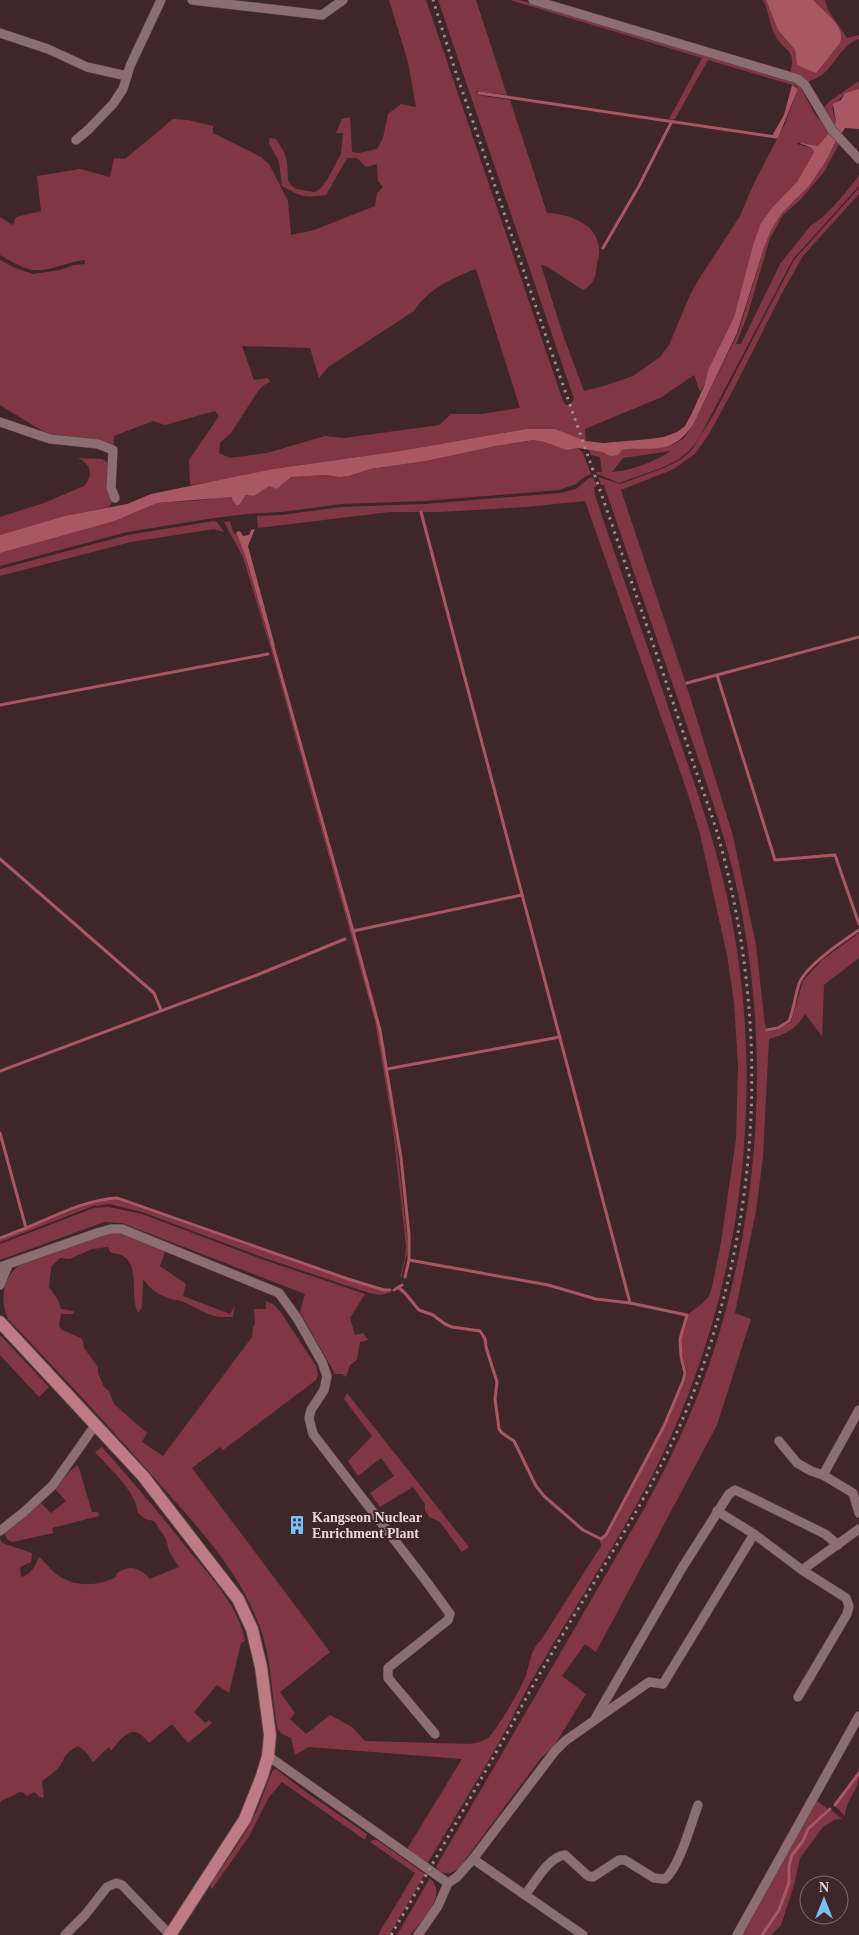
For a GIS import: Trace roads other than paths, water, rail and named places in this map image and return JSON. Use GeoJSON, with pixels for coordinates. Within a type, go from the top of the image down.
{"type":"FeatureCollection","features":[{"type":"Feature","properties":{"kind":"main road"},"geometry":{"type":"LineString","coordinates":[[0,1322],[96,1424],[160,1496],[238,1600],[246,1614],[257,1647],[270,1735],[268,1756],[262,1776],[245,1819],[170,1935]]}},
{"type":"Feature","properties":{"kind":"street"},"geometry":{"type":"LineString","coordinates":[[76,140],[113,104],[123,89],[161,0]]}},
{"type":"Feature","properties":{"kind":"street"},"geometry":{"type":"LineString","coordinates":[[192,0],[322,15],[343,0]]}},
{"type":"Feature","properties":{"kind":"street"},"geometry":{"type":"LineString","coordinates":[[533,0],[798,79],[805,84],[832,130],[859,159]]}},
{"type":"Feature","properties":{"kind":"street"},"geometry":{"type":"LineString","coordinates":[[0,33],[48,49],[87,67],[127,76]]}},
{"type":"Feature","properties":{"kind":"street"},"geometry":{"type":"LineString","coordinates":[[0,422],[50,438],[98,444],[113,450],[112,488],[115,498]]}},
{"type":"Feature","properties":{"kind":"street"},"geometry":{"type":"LineString","coordinates":[[0,1284],[4,1266],[96,1232],[122,1229],[279,1293],[297,1318],[322,1362],[327,1376],[324,1390],[309,1418],[313,1434],[450,1614],[448,1620],[388,1668],[387,1674],[388,1678],[436,1734]]}},
{"type":"Feature","properties":{"kind":"street"},"geometry":{"type":"LineString","coordinates":[[823,1475],[859,1410]]}},
{"type":"Feature","properties":{"kind":"street"},"geometry":{"type":"LineString","coordinates":[[0,1531],[53,1485],[96,1424]]}},
{"type":"Feature","properties":{"kind":"street"},"geometry":{"type":"LineString","coordinates":[[780,1441],[797,1463],[823,1475],[852,1493],[859,1513]]}},
{"type":"Feature","properties":{"kind":"street"},"geometry":{"type":"LineString","coordinates":[[594,1721],[682,1568],[729,1494],[735,1490],[825,1534],[838,1545]]}},
{"type":"Feature","properties":{"kind":"street"},"geometry":{"type":"LineString","coordinates":[[717,1511],[754,1534],[802,1570],[846,1598],[849,1606],[847,1614],[798,1698]]}},
{"type":"Feature","properties":{"kind":"street"},"geometry":{"type":"LineString","coordinates":[[802,1570],[859,1529]]}},
{"type":"Feature","properties":{"kind":"street"},"geometry":{"type":"LineString","coordinates":[[418,1935],[438,1906],[448,1883],[457,1878],[473,1859],[555,1751],[565,1741],[649,1682],[663,1684],[754,1534]]}},
{"type":"Feature","properties":{"kind":"street"},"geometry":{"type":"LineString","coordinates":[[737,1935],[859,1716]]}},
{"type":"Feature","properties":{"kind":"street"},"geometry":{"type":"LineString","coordinates":[[268,1756],[448,1883]]}},
{"type":"Feature","properties":{"kind":"street"},"geometry":{"type":"LineString","coordinates":[[525,1895],[542,1872],[560,1856],[565,1855],[588,1876],[594,1877],[619,1860],[625,1860],[654,1878],[665,1879],[675,1865],[698,1805]]}},
{"type":"Feature","properties":{"kind":"street"},"geometry":{"type":"LineString","coordinates":[[473,1859],[583,1935]]}},
{"type":"Feature","properties":{"kind":"street"},"geometry":{"type":"LineString","coordinates":[[64,1935],[85,1915],[108,1887],[116,1883],[122,1884],[170,1935]]}},
{"type":"Feature","properties":{"kind":"waterway"},"geometry":{"type":"LineString","coordinates":[[479,93],[776,137]]}},
{"type":"Feature","properties":{"kind":"waterway"},"geometry":{"type":"LineString","coordinates":[[603,248],[639,186],[672,121]]}},
{"type":"Feature","properties":{"kind":"waterway"},"geometry":{"type":"LineString","coordinates":[[399,1288],[419,1310],[433,1315],[445,1324],[452,1327],[480,1331],[485,1339],[497,1382],[495,1399],[499,1429],[514,1441],[536,1486],[544,1496],[583,1530],[601,1539],[606,1535],[664,1426],[683,1381],[685,1373],[680,1339],[687,1315],[630,1303],[421,512]]}},
{"type":"Feature","properties":{"kind":"waterway"},"geometry":{"type":"LineString","coordinates":[[687,683],[859,637]]}},
{"type":"Feature","properties":{"kind":"waterway"},"geometry":{"type":"LineString","coordinates":[[272,643],[353,931],[522,895]]}},
{"type":"Feature","properties":{"kind":"waterway"},"geometry":{"type":"LineString","coordinates":[[0,705],[268,654]]}},
{"type":"Feature","properties":{"kind":"waterway"},"geometry":{"type":"LineString","coordinates":[[717,675],[775,860],[835,855],[859,924]]}},
{"type":"Feature","properties":{"kind":"waterway"},"geometry":{"type":"LineString","coordinates":[[0,859],[154,993],[161,1010]]}},
{"type":"Feature","properties":{"kind":"waterway"},"geometry":{"type":"LineString","coordinates":[[767,1030],[778,1028],[789,1021],[799,984],[803,977],[825,954],[859,930]]}},
{"type":"Feature","properties":{"kind":"waterway"},"geometry":{"type":"LineString","coordinates":[[353,931],[380,1030],[401,1158],[409,1235],[409,1260],[548,1285],[596,1299],[630,1303]]}},
{"type":"Feature","properties":{"kind":"waterway"},"geometry":{"type":"LineString","coordinates":[[0,1071],[257,975],[345,939]]}},
{"type":"Feature","properties":{"kind":"waterway"},"geometry":{"type":"LineString","coordinates":[[387,1069],[560,1037]]}},
{"type":"Feature","properties":{"kind":"waterway"},"geometry":{"type":"LineString","coordinates":[[0,1133],[26,1228],[82,1205],[117,1198],[348,1279],[384,1290],[390,1290]]}},
{"type":"Feature","properties":{"kind":"waterway"},"geometry":{"type":"LineString","coordinates":[[0,1238],[26,1228]]}},
{"type":"Feature","properties":{"kind":"waterway"},"geometry":{"type":"LineString","coordinates":[[405,1277],[409,1260]]}},
{"type":"Feature","properties":{"kind":"waterway"},"geometry":{"type":"LineString","coordinates":[[394,1290],[402,1285]]}},
{"type":"Feature","properties":{"kind":"waterway"},"geometry":{"type":"LineString","coordinates":[[835,1805],[859,1773]]}},
{"type":"Feature","properties":{"kind":"waterway"},"geometry":{"type":"LineString","coordinates":[[762,1935],[779,1910],[789,1882],[789,1866],[792,1855],[803,1841],[808,1829],[830,1809]]}},
{"type":"Feature","properties":{"kind":"railway"},"geometry":{"type":"LineString","coordinates":[[391,1935],[540,1674],[647,1493],[682,1421],[697,1383],[719,1315],[735,1247],[746,1178],[751,1109],[751,1040],[745,970],[734,901],[717,832],[456,73],[433,0]]}},
{"type":"Feature","properties":{"kind":"place","name":"Kangseon Nuclear Enrichment Plant"},"geometry":{"type":"Point","coordinates":[297,1525]}}]}
